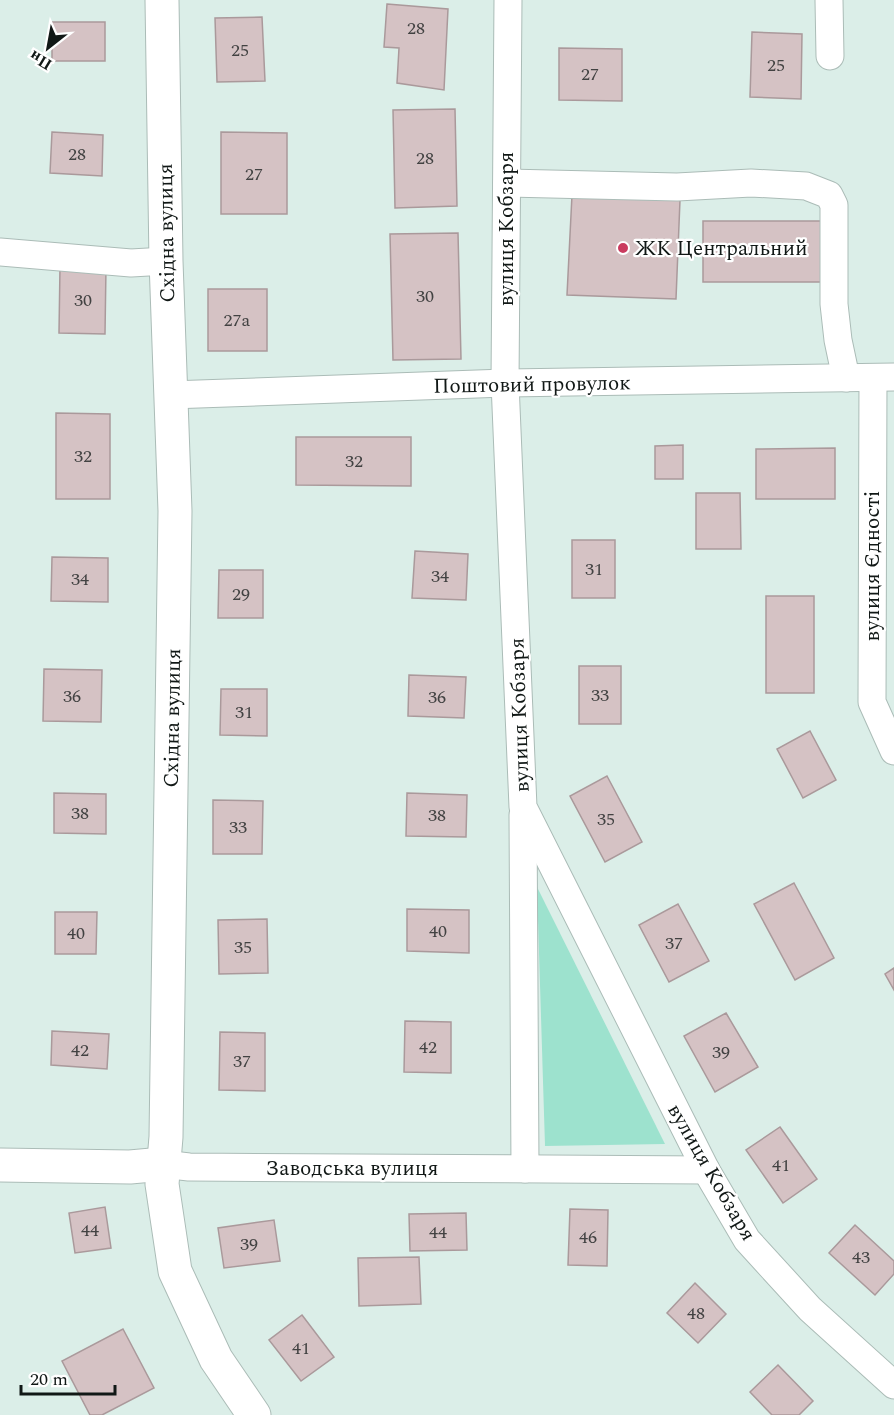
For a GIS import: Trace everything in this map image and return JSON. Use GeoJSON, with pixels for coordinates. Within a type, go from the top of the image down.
{"type":"FeatureCollection","features":[{"type":"Feature","properties":{"kind":"street","name":"Східна вулиця"},"geometry":{"type":"LineString","coordinates":[[162,0],[166,261],[175,511],[166,1137],[162,1184],[175,1271],[216,1359],[254,1415]]}},
{"type":"Feature","properties":{"kind":"street","name":"вулиця Кобзаря"},"geometry":{"type":"LineString","coordinates":[[508,0],[505,383],[523,807],[706,1170],[747,1240],[810,1309],[894,1385]]}},
{"type":"Feature","properties":{"kind":"street"},"geometry":{"type":"LineString","coordinates":[[829,0],[830,56]]}},
{"type":"Feature","properties":{"kind":"street"},"geometry":{"type":"LineString","coordinates":[[507,183],[677,187],[751,183],[806,186],[829,195],[834,205],[834,304],[837,340],[846,378]]}},
{"type":"Feature","properties":{"kind":"street"},"geometry":{"type":"LineString","coordinates":[[0,252],[131,262],[166,261]]}},
{"type":"Feature","properties":{"kind":"street","name":"Поштовий провулок"},"geometry":{"type":"LineString","coordinates":[[170,395],[505,383],[884,377]]}},
{"type":"Feature","properties":{"kind":"street","name":"вулиця Єдності"},"geometry":{"type":"LineString","coordinates":[[884,377],[872,702],[894,750]]}},
{"type":"Feature","properties":{"kind":"street"},"geometry":{"type":"LineString","coordinates":[[523,807],[525,1169]]}},
{"type":"Feature","properties":{"kind":"street","name":"Заводська вулиця"},"geometry":{"type":"LineString","coordinates":[[0,1165],[130,1167],[163,1164],[189,1167],[706,1170]]}},
{"type":"Feature","properties":{"kind":"green space"},"geometry":{"type":"Polygon","coordinates":[[[537,887],[665,1144],[545,1146],[537,887]]]}},
{"type":"Feature","properties":{"kind":"building"},"geometry":{"type":"Polygon","coordinates":[[[387,4],[448,9],[444,90],[397,83],[399,48],[384,47],[387,4]]]}},
{"type":"Feature","properties":{"kind":"building"},"geometry":{"type":"Polygon","coordinates":[[[262,17],[265,81],[217,82],[215,18],[262,17]]]}},
{"type":"Feature","properties":{"kind":"building"},"geometry":{"type":"Polygon","coordinates":[[[52,22],[105,22],[105,61],[52,61],[52,22]]]}},
{"type":"Feature","properties":{"kind":"building"},"geometry":{"type":"Polygon","coordinates":[[[752,32],[802,34],[801,99],[750,97],[752,32]]]}},
{"type":"Feature","properties":{"kind":"building"},"geometry":{"type":"Polygon","coordinates":[[[559,48],[622,49],[622,101],[559,100],[559,48]]]}},
{"type":"Feature","properties":{"kind":"building"},"geometry":{"type":"Polygon","coordinates":[[[455,109],[457,206],[395,208],[393,110],[455,109]]]}},
{"type":"Feature","properties":{"kind":"building"},"geometry":{"type":"Polygon","coordinates":[[[52,132],[103,135],[102,176],[50,173],[52,132]]]}},
{"type":"Feature","properties":{"kind":"building"},"geometry":{"type":"Polygon","coordinates":[[[221,132],[287,133],[287,214],[221,214],[221,132]]]}},
{"type":"Feature","properties":{"kind":"building","name":"ЖК Центральний"},"geometry":{"type":"Polygon","coordinates":[[[572,195],[680,200],[676,299],[567,295],[572,195]]]}},
{"type":"Feature","properties":{"kind":"building"},"geometry":{"type":"Polygon","coordinates":[[[703,221],[829,221],[829,282],[703,282],[703,221]]]}},
{"type":"Feature","properties":{"kind":"building"},"geometry":{"type":"Polygon","coordinates":[[[458,233],[461,359],[393,360],[390,234],[458,233]]]}},
{"type":"Feature","properties":{"kind":"building"},"geometry":{"type":"Polygon","coordinates":[[[60,267],[106,267],[105,334],[59,333],[60,267]]]}},
{"type":"Feature","properties":{"kind":"building"},"geometry":{"type":"Polygon","coordinates":[[[208,289],[267,289],[267,351],[208,351],[208,289]]]}},
{"type":"Feature","properties":{"kind":"building"},"geometry":{"type":"Polygon","coordinates":[[[56,413],[110,414],[110,499],[56,499],[56,413]]]}},
{"type":"Feature","properties":{"kind":"building"},"geometry":{"type":"Polygon","coordinates":[[[296,437],[411,437],[411,486],[296,485],[296,437]]]}},
{"type":"Feature","properties":{"kind":"building"},"geometry":{"type":"Polygon","coordinates":[[[683,445],[683,479],[655,479],[655,446],[683,445]]]}},
{"type":"Feature","properties":{"kind":"building"},"geometry":{"type":"Polygon","coordinates":[[[835,448],[835,499],[756,499],[756,449],[835,448]]]}},
{"type":"Feature","properties":{"kind":"building"},"geometry":{"type":"Polygon","coordinates":[[[696,493],[740,493],[741,549],[696,549],[696,493]]]}},
{"type":"Feature","properties":{"kind":"building"},"geometry":{"type":"Polygon","coordinates":[[[572,540],[615,540],[615,598],[572,598],[572,540]]]}},
{"type":"Feature","properties":{"kind":"building"},"geometry":{"type":"Polygon","coordinates":[[[415,551],[468,554],[466,600],[412,598],[415,551]]]}},
{"type":"Feature","properties":{"kind":"building"},"geometry":{"type":"Polygon","coordinates":[[[52,557],[108,558],[108,602],[51,601],[52,557]]]}},
{"type":"Feature","properties":{"kind":"building"},"geometry":{"type":"Polygon","coordinates":[[[219,570],[263,570],[263,618],[218,618],[219,570]]]}},
{"type":"Feature","properties":{"kind":"building"},"geometry":{"type":"Polygon","coordinates":[[[766,596],[814,596],[814,693],[766,693],[766,596]]]}},
{"type":"Feature","properties":{"kind":"building"},"geometry":{"type":"Polygon","coordinates":[[[579,666],[621,666],[621,724],[579,724],[579,666]]]}},
{"type":"Feature","properties":{"kind":"building"},"geometry":{"type":"Polygon","coordinates":[[[44,669],[102,670],[101,722],[43,721],[44,669]]]}},
{"type":"Feature","properties":{"kind":"building"},"geometry":{"type":"Polygon","coordinates":[[[409,675],[466,677],[464,718],[408,716],[409,675]]]}},
{"type":"Feature","properties":{"kind":"building"},"geometry":{"type":"Polygon","coordinates":[[[221,689],[267,689],[267,736],[220,735],[221,689]]]}},
{"type":"Feature","properties":{"kind":"building"},"geometry":{"type":"Polygon","coordinates":[[[810,731],[836,780],[803,798],[777,749],[810,731]]]}},
{"type":"Feature","properties":{"kind":"building"},"geometry":{"type":"Polygon","coordinates":[[[607,776],[642,842],[605,862],[570,796],[607,776]]]}},
{"type":"Feature","properties":{"kind":"building"},"geometry":{"type":"Polygon","coordinates":[[[54,793],[106,794],[106,834],[54,833],[54,793]]]}},
{"type":"Feature","properties":{"kind":"building"},"geometry":{"type":"Polygon","coordinates":[[[407,793],[467,795],[466,837],[406,836],[407,793]]]}},
{"type":"Feature","properties":{"kind":"building"},"geometry":{"type":"Polygon","coordinates":[[[213,800],[263,801],[262,854],[213,854],[213,800]]]}},
{"type":"Feature","properties":{"kind":"building"},"geometry":{"type":"Polygon","coordinates":[[[794,883],[834,958],[795,980],[754,904],[794,883]]]}},
{"type":"Feature","properties":{"kind":"building"},"geometry":{"type":"Polygon","coordinates":[[[678,904],[709,961],[669,982],[639,925],[678,904]]]}},
{"type":"Feature","properties":{"kind":"building"},"geometry":{"type":"Polygon","coordinates":[[[407,909],[469,910],[469,953],[407,951],[407,909]]]}},
{"type":"Feature","properties":{"kind":"building"},"geometry":{"type":"Polygon","coordinates":[[[55,912],[97,912],[96,954],[55,954],[55,912]]]}},
{"type":"Feature","properties":{"kind":"building"},"geometry":{"type":"Polygon","coordinates":[[[267,919],[268,973],[219,974],[218,920],[267,919]]]}},
{"type":"Feature","properties":{"kind":"building"},"geometry":{"type":"Polygon","coordinates":[[[894,968],[894,990],[885,974],[894,968]]]}},
{"type":"Feature","properties":{"kind":"building"},"geometry":{"type":"Polygon","coordinates":[[[726,1013],[758,1067],[715,1092],[684,1036],[726,1013]]]}},
{"type":"Feature","properties":{"kind":"building"},"geometry":{"type":"Polygon","coordinates":[[[405,1021],[451,1022],[451,1073],[404,1072],[405,1021]]]}},
{"type":"Feature","properties":{"kind":"building"},"geometry":{"type":"Polygon","coordinates":[[[52,1031],[109,1034],[107,1069],[51,1065],[52,1031]]]}},
{"type":"Feature","properties":{"kind":"building"},"geometry":{"type":"Polygon","coordinates":[[[220,1032],[265,1033],[265,1091],[219,1090],[220,1032]]]}},
{"type":"Feature","properties":{"kind":"building"},"geometry":{"type":"Polygon","coordinates":[[[780,1127],[817,1179],[783,1203],[746,1150],[780,1127]]]}},
{"type":"Feature","properties":{"kind":"building"},"geometry":{"type":"Polygon","coordinates":[[[105,1207],[111,1248],[75,1253],[69,1213],[105,1207]]]}},
{"type":"Feature","properties":{"kind":"building"},"geometry":{"type":"Polygon","coordinates":[[[570,1209],[608,1210],[607,1266],[568,1265],[570,1209]]]}},
{"type":"Feature","properties":{"kind":"building"},"geometry":{"type":"Polygon","coordinates":[[[466,1213],[467,1250],[410,1251],[409,1214],[466,1213]]]}},
{"type":"Feature","properties":{"kind":"building"},"geometry":{"type":"Polygon","coordinates":[[[274,1220],[280,1261],[224,1268],[218,1228],[274,1220]]]}},
{"type":"Feature","properties":{"kind":"building"},"geometry":{"type":"Polygon","coordinates":[[[855,1225],[894,1261],[894,1274],[875,1295],[829,1253],[855,1225]]]}},
{"type":"Feature","properties":{"kind":"building"},"geometry":{"type":"Polygon","coordinates":[[[419,1257],[421,1304],[359,1306],[358,1258],[419,1257]]]}},
{"type":"Feature","properties":{"kind":"building"},"geometry":{"type":"Polygon","coordinates":[[[695,1283],[726,1314],[698,1343],[667,1313],[695,1283]]]}},
{"type":"Feature","properties":{"kind":"building"},"geometry":{"type":"Polygon","coordinates":[[[302,1315],[334,1357],[301,1381],[269,1340],[302,1315]]]}},
{"type":"Feature","properties":{"kind":"building"},"geometry":{"type":"Polygon","coordinates":[[[123,1329],[154,1388],[102,1415],[90,1415],[62,1361],[123,1329]]]}},
{"type":"Feature","properties":{"kind":"building"},"geometry":{"type":"Polygon","coordinates":[[[778,1365],[813,1401],[799,1415],[772,1415],[750,1392],[778,1365]]]}},
{"type":"Feature","properties":{"kind":"place","name":"ЖК Центральний"},"geometry":{"type":"Point","coordinates":[623,248]}}]}
